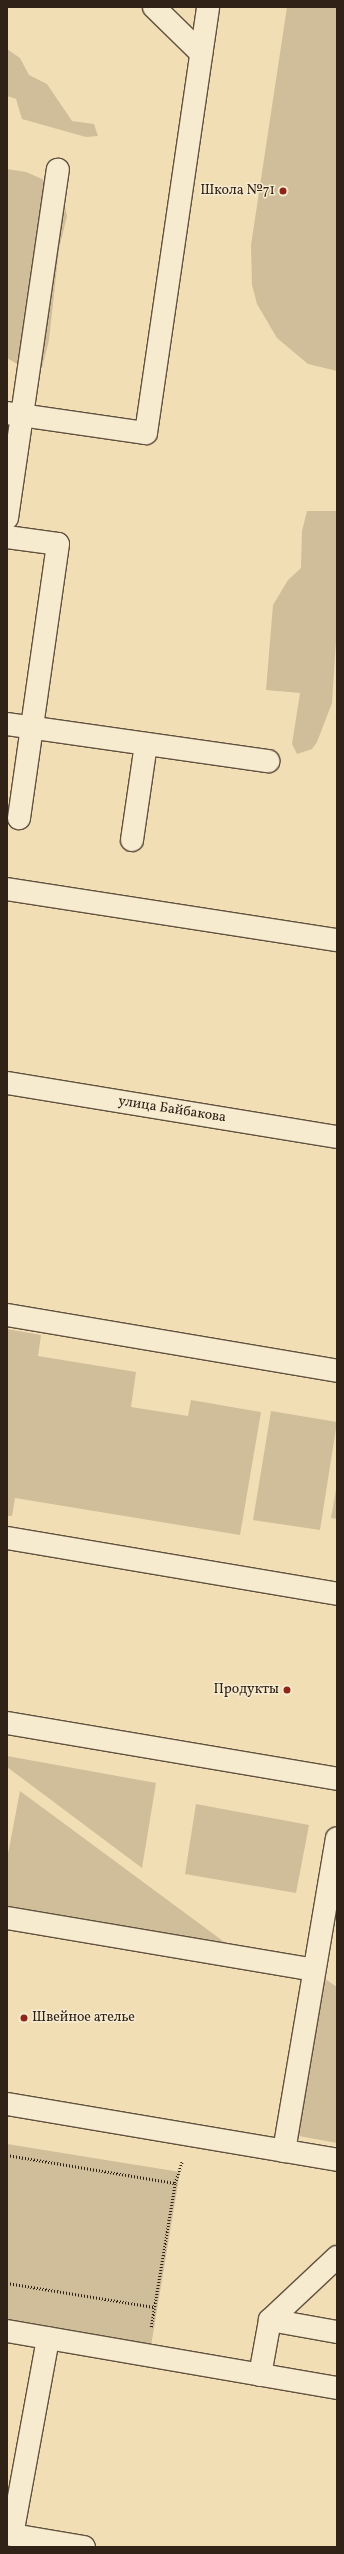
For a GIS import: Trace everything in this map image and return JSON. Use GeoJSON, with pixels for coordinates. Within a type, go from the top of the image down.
{"type":"FeatureCollection","features":[{"type":"Feature","properties":{"kind":"street"},"geometry":{"type":"LineString","coordinates":[[154,7],[201,53]]}},
{"type":"Feature","properties":{"kind":"street"},"geometry":{"type":"LineString","coordinates":[[14,414],[146,433],[208,7]]}},
{"type":"Feature","properties":{"kind":"street"},"geometry":{"type":"LineString","coordinates":[[7,518],[14,414],[58,170]]}},
{"type":"Feature","properties":{"kind":"street"},"geometry":{"type":"LineString","coordinates":[[7,537],[58,544],[18,818]]}},
{"type":"Feature","properties":{"kind":"street"},"geometry":{"type":"LineString","coordinates":[[7,724],[268,761]]}},
{"type":"Feature","properties":{"kind":"street"},"geometry":{"type":"LineString","coordinates":[[132,840],[146,744]]}},
{"type":"Feature","properties":{"kind":"street"},"geometry":{"type":"LineString","coordinates":[[7,889],[337,940]]}},
{"type":"Feature","properties":{"kind":"street","name":"улица Байбакова"},"geometry":{"type":"LineString","coordinates":[[7,1083],[337,1137]]}},
{"type":"Feature","properties":{"kind":"street"},"geometry":{"type":"LineString","coordinates":[[7,1315],[337,1371]]}},
{"type":"Feature","properties":{"kind":"street"},"geometry":{"type":"LineString","coordinates":[[7,1538],[337,1594]]}},
{"type":"Feature","properties":{"kind":"street"},"geometry":{"type":"LineString","coordinates":[[7,1723],[337,1779]]}},
{"type":"Feature","properties":{"kind":"street"},"geometry":{"type":"LineString","coordinates":[[284,2151],[337,1838]]}},
{"type":"Feature","properties":{"kind":"street"},"geometry":{"type":"LineString","coordinates":[[7,1918],[314,1970]]}},
{"type":"Feature","properties":{"kind":"street"},"geometry":{"type":"LineString","coordinates":[[7,2104],[337,2160]]}},
{"type":"Feature","properties":{"kind":"street"},"geometry":{"type":"LineString","coordinates":[[260,2375],[270,2320],[337,2257]]}},
{"type":"Feature","properties":{"kind":"street"},"geometry":{"type":"LineString","coordinates":[[270,2320],[337,2332]]}},
{"type":"Feature","properties":{"kind":"street"},"geometry":{"type":"LineString","coordinates":[[7,2331],[337,2388]]}},
{"type":"Feature","properties":{"kind":"street"},"geometry":{"type":"LineString","coordinates":[[48,2338],[10,2535],[84,2547]]}},
{"type":"Feature","properties":{"kind":"path"},"geometry":{"type":"LineString","coordinates":[[7,2155],[175,2183],[145,2355]]}},
{"type":"Feature","properties":{"kind":"path"},"geometry":{"type":"LineString","coordinates":[[7,2283],[154,2307]]}},
{"type":"Feature","properties":{"kind":"shaded area","name":"Школа №71"},"geometry":{"type":"Polygon","coordinates":[[[287,7],[337,7],[337,371],[308,364],[277,338],[257,304],[252,285],[251,245],[287,7]]]}},
{"type":"Feature","properties":{"kind":"shaded area"},"geometry":{"type":"Polygon","coordinates":[[[7,49],[20,58],[29,75],[47,84],[72,121],[94,124],[98,136],[86,137],[22,119],[16,99],[7,96],[7,49]]]}},
{"type":"Feature","properties":{"kind":"shaded area"},"geometry":{"type":"Polygon","coordinates":[[[7,169],[26,172],[42,179],[62,193],[67,216],[59,249],[49,340],[42,368],[19,365],[7,358],[7,169]]]}},
{"type":"Feature","properties":{"kind":"shaded area"},"geometry":{"type":"Polygon","coordinates":[[[307,511],[337,511],[337,625],[332,703],[317,742],[312,749],[297,754],[292,744],[300,693],[266,690],[273,605],[288,580],[301,568],[302,531],[307,511]]]}},
{"type":"Feature","properties":{"kind":"shaded area"},"geometry":{"type":"Polygon","coordinates":[[[7,1329],[41,1335],[38,1356],[136,1372],[131,1407],[188,1416],[191,1400],[261,1412],[240,1535],[15,1498],[12,1516],[7,1516],[7,1329]]]}},
{"type":"Feature","properties":{"kind":"shaded area"},"geometry":{"type":"Polygon","coordinates":[[[271,1411],[337,1422],[320,1530],[253,1520],[271,1411]]]}},
{"type":"Feature","properties":{"kind":"shaded area"},"geometry":{"type":"Polygon","coordinates":[[[337,1484],[337,1519],[331,1518],[337,1484]]]}},
{"type":"Feature","properties":{"kind":"shaded area"},"geometry":{"type":"Polygon","coordinates":[[[7,1756],[156,1783],[142,1868],[7,1767],[7,1756]]]}},
{"type":"Feature","properties":{"kind":"shaded area"},"geometry":{"type":"Polygon","coordinates":[[[20,1791],[227,1944],[7,1909],[7,1859],[20,1791]]]}},
{"type":"Feature","properties":{"kind":"shaded area"},"geometry":{"type":"Polygon","coordinates":[[[196,1804],[309,1825],[296,1893],[185,1874],[196,1804]]]}},
{"type":"Feature","properties":{"kind":"shaded area"},"geometry":{"type":"Polygon","coordinates":[[[316,1973],[337,1987],[337,2143],[288,2134],[316,1973]]]}},
{"type":"Feature","properties":{"kind":"shaded area"},"geometry":{"type":"Polygon","coordinates":[[[7,2144],[180,2172],[151,2346],[7,2322],[7,2144]]]}},
{"type":"Feature","properties":{"kind":"place","name":"Школа №71"},"geometry":{"type":"Point","coordinates":[283,191]}},
{"type":"Feature","properties":{"kind":"place","name":"Продукты"},"geometry":{"type":"Point","coordinates":[287,1690]}},
{"type":"Feature","properties":{"kind":"place","name":"Швейное ателье"},"geometry":{"type":"Point","coordinates":[24,2018]}}]}
